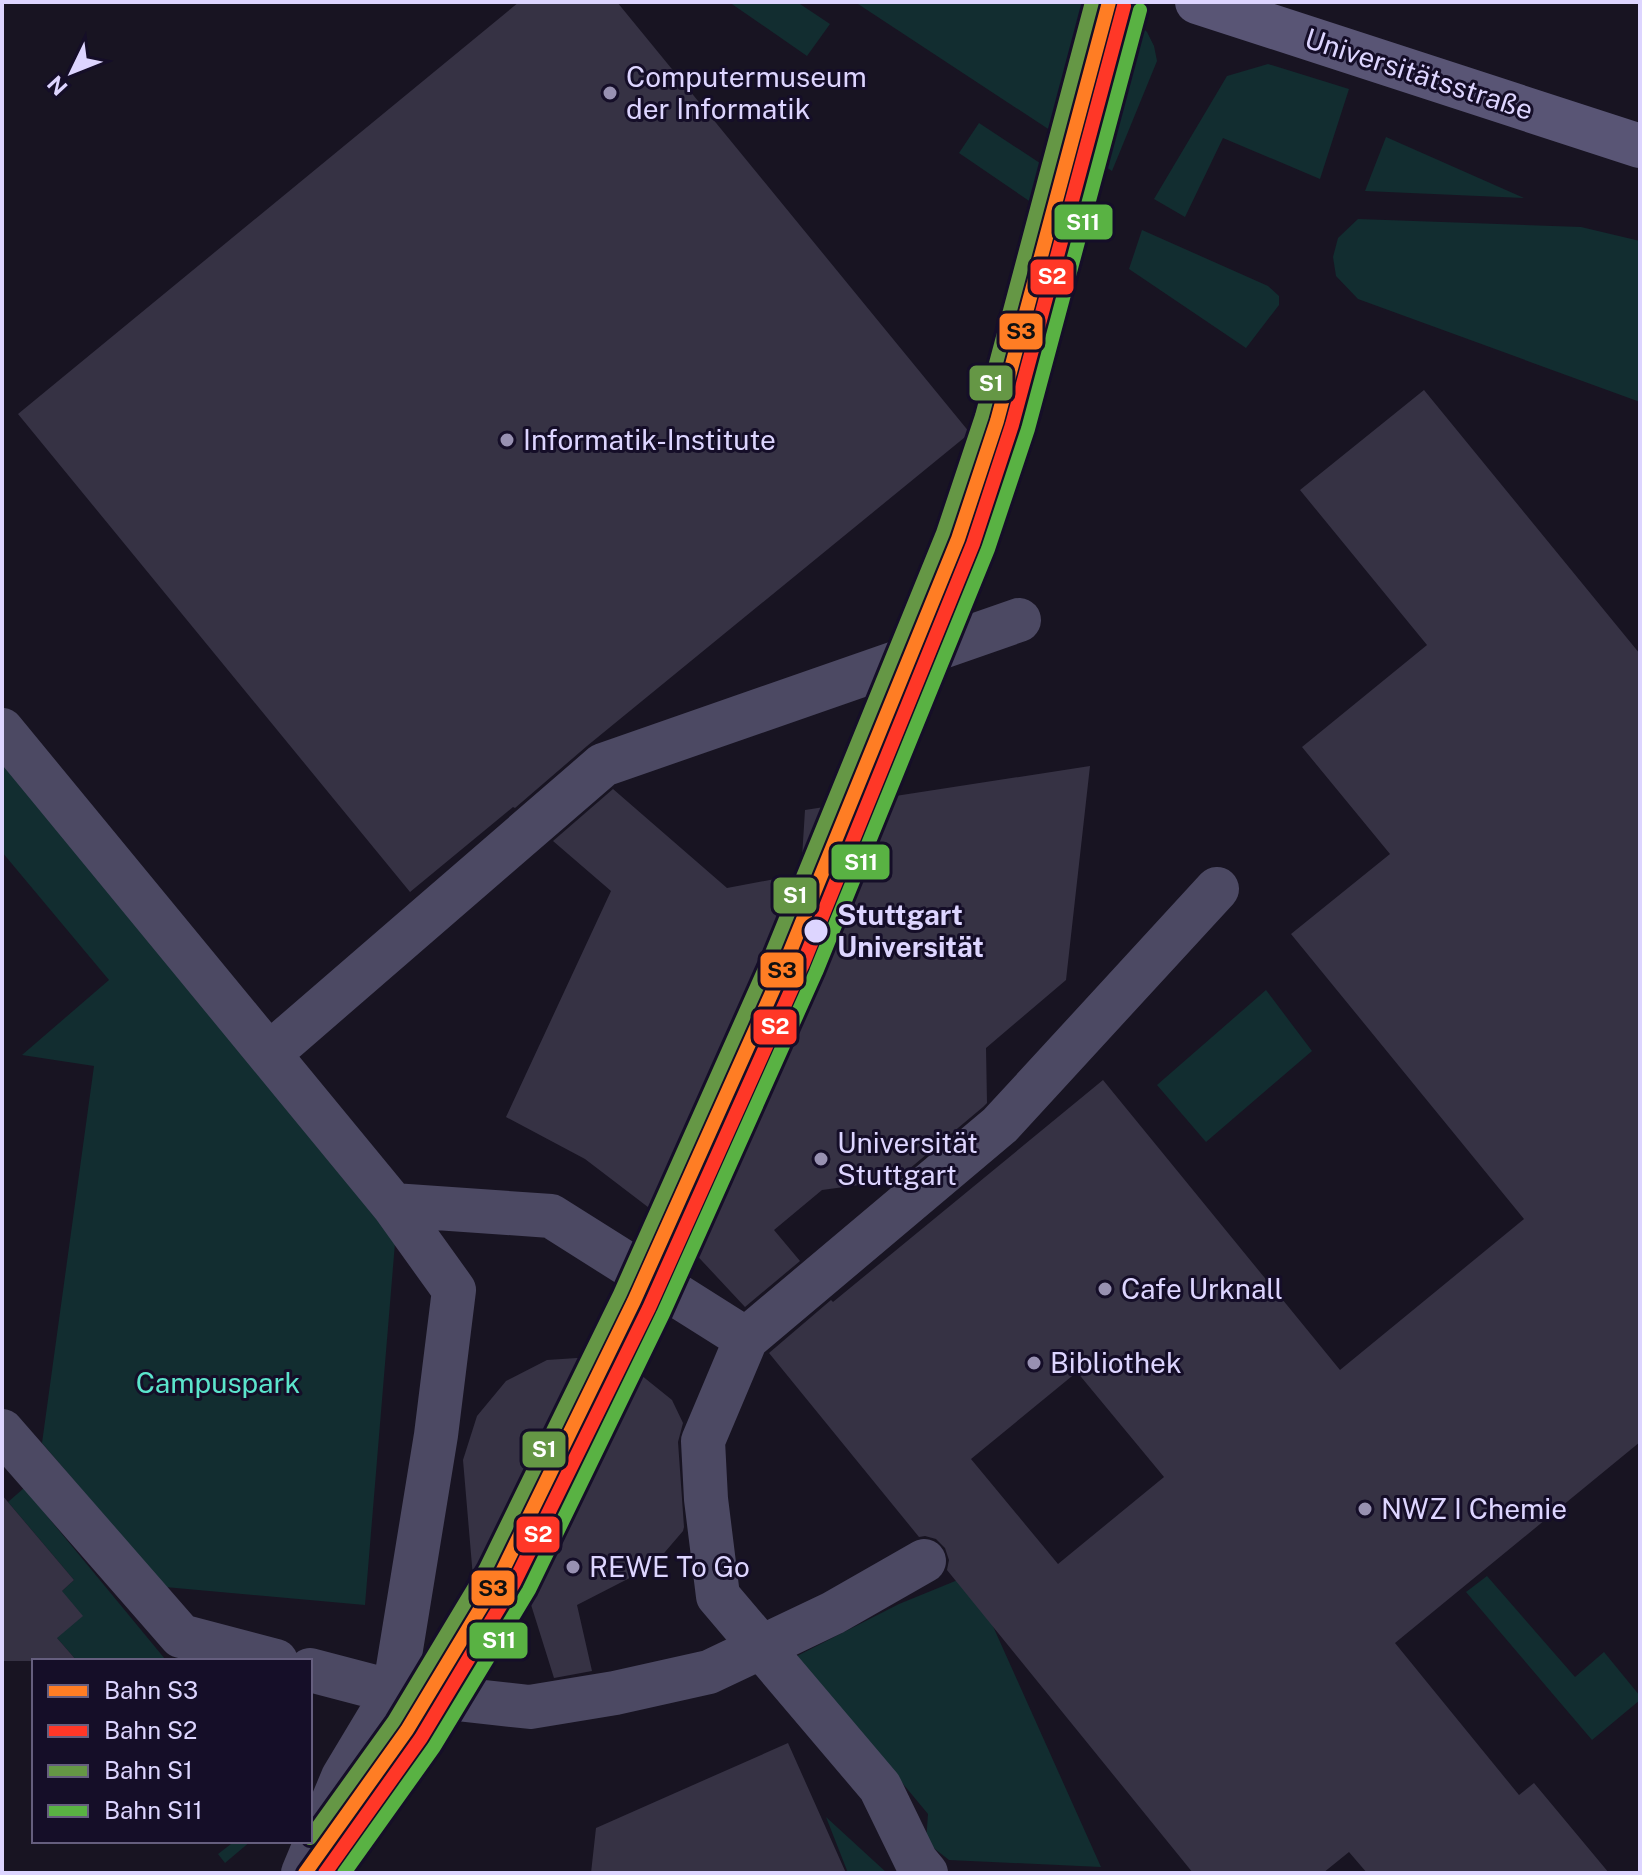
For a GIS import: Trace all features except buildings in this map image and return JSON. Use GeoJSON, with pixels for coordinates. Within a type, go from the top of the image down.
{"type":"FeatureCollection","features":[{"type":"Feature","properties":{"kind":"street","name":"Universitätsstraße"},"geometry":{"type":"LineString","coordinates":[[1197,2],[1640,146]]}},
{"type":"Feature","properties":{"kind":"street"},"geometry":{"type":"LineString","coordinates":[[269,1054],[603,765],[1019,620]]}},
{"type":"Feature","properties":{"kind":"street"},"geometry":{"type":"LineString","coordinates":[[2,730],[393,1205],[454,1290],[436,1435],[394,1692],[343,1777],[303,1873]]}},
{"type":"Feature","properties":{"kind":"street"},"geometry":{"type":"LineString","coordinates":[[926,1873],[916,1861],[880,1787],[718,1596],[706,1499],[703,1441],[746,1339],[1000,1125],[1217,889]]}},
{"type":"Feature","properties":{"kind":"street"},"geometry":{"type":"LineString","coordinates":[[393,1205],[551,1216],[746,1339]]}},
{"type":"Feature","properties":{"kind":"street"},"geometry":{"type":"LineString","coordinates":[[2,1431],[181,1636],[268,1659]]}},
{"type":"Feature","properties":{"kind":"street"},"geometry":{"type":"LineString","coordinates":[[312,1671],[394,1692],[530,1707],[615,1693],[709,1672],[833,1613],[924,1561]]}},
{"type":"Feature","properties":{"kind":"green space"},"geometry":{"type":"Polygon","coordinates":[[[729,2],[797,2],[830,24],[807,56],[729,2]]]}},
{"type":"Feature","properties":{"kind":"green space"},"geometry":{"type":"Polygon","coordinates":[[[855,2],[1088,2],[1128,15],[1147,32],[1157,61],[1112,171],[855,2]]]}},
{"type":"Feature","properties":{"kind":"green space"},"geometry":{"type":"Polygon","coordinates":[[[1268,64],[1349,89],[1320,179],[1223,138],[1185,217],[1154,199],[1227,76],[1268,64]]]}},
{"type":"Feature","properties":{"kind":"green space"},"geometry":{"type":"Polygon","coordinates":[[[979,123],[1102,204],[1082,237],[959,153],[979,123]]]}},
{"type":"Feature","properties":{"kind":"green space"},"geometry":{"type":"Polygon","coordinates":[[[1386,137],[1524,198],[1365,191],[1386,137]]]}},
{"type":"Feature","properties":{"kind":"green space"},"geometry":{"type":"Polygon","coordinates":[[[1358,219],[1581,227],[1640,241],[1640,402],[1358,299],[1336,276],[1333,257],[1338,238],[1358,219]]]}},
{"type":"Feature","properties":{"kind":"green space"},"geometry":{"type":"Polygon","coordinates":[[[1142,230],[1268,286],[1279,296],[1279,305],[1246,348],[1129,269],[1142,230]]]}},
{"type":"Feature","properties":{"kind":"green space","name":"Campuspark"},"geometry":{"type":"Polygon","coordinates":[[[2,749],[396,1231],[365,1605],[165,1587],[42,1443],[94,1066],[22,1055],[109,980],[2,852],[2,749]]]}},
{"type":"Feature","properties":{"kind":"green space"},"geometry":{"type":"Polygon","coordinates":[[[1266,990],[1312,1051],[1206,1142],[1157,1085],[1266,990]]]}},
{"type":"Feature","properties":{"kind":"green space"},"geometry":{"type":"Polygon","coordinates":[[[24,1488],[165,1659],[75,1659],[57,1638],[62,1591],[74,1580],[8,1502],[24,1488]]]}},
{"type":"Feature","properties":{"kind":"green space"},"geometry":{"type":"Polygon","coordinates":[[[970,1575],[1101,1867],[949,1860],[926,1842],[928,1814],[797,1656],[899,1604],[970,1575]]]}},
{"type":"Feature","properties":{"kind":"green space"},"geometry":{"type":"Polygon","coordinates":[[[1487,1576],[1575,1677],[1604,1652],[1640,1700],[1592,1740],[1466,1592],[1487,1576]]]}},
{"type":"Feature","properties":{"kind":"green space"},"geometry":{"type":"Polygon","coordinates":[[[826,1817],[887,1873],[848,1873],[826,1817]]]}},
{"type":"Feature","properties":{"kind":"green space"},"geometry":{"type":"Polygon","coordinates":[[[249,1843],[225,1863],[218,1854],[231,1844],[249,1843]]]}},
{"type":"Feature","properties":{"kind":"rail line","name":"S1"},"geometry":{"type":"LineString","coordinates":[[312,1835],[394,1721],[486,1568],[620,1294],[772,953],[943,533],[982,416],[1092,2]]}},
{"type":"Feature","properties":{"kind":"rail line","name":"S3"},"geometry":{"type":"LineString","coordinates":[[305,1873],[407,1730],[500,1576],[634,1301],[787,959],[958,539],[997,421],[1109,2]]}},
{"type":"Feature","properties":{"kind":"rail line","name":"S2"},"geometry":{"type":"LineString","coordinates":[[325,1873],[421,1738],[514,1583],[649,1308],[802,966],[973,544],[1012,425],[1124,6]]}},
{"type":"Feature","properties":{"kind":"rail line","name":"S11"},"geometry":{"type":"LineString","coordinates":[[344,1873],[434,1747],[529,1590],[663,1314],[816,972],[988,549],[1028,429],[1140,10]]}},
{"type":"Feature","properties":{"kind":"place","name":"Computermuseum der Informatik"},"geometry":{"type":"Point","coordinates":[610,93]}},
{"type":"Feature","properties":{"kind":"place","name":"Informatik-Institute"},"geometry":{"type":"Point","coordinates":[507,440]}},
{"type":"Feature","properties":{"kind":"place","name":"Stuttgart Universität"},"geometry":{"type":"Point","coordinates":[816,931]}},
{"type":"Feature","properties":{"kind":"place","name":"Universität Stuttgart"},"geometry":{"type":"Point","coordinates":[821,1159]}},
{"type":"Feature","properties":{"kind":"place","name":"Cafe Urknall"},"geometry":{"type":"Point","coordinates":[1105,1289]}},
{"type":"Feature","properties":{"kind":"place","name":"Bibliothek"},"geometry":{"type":"Point","coordinates":[1034,1363]}},
{"type":"Feature","properties":{"kind":"place","name":"NWZ I Chemie"},"geometry":{"type":"Point","coordinates":[1365,1509]}},
{"type":"Feature","properties":{"kind":"place","name":"REWE To Go"},"geometry":{"type":"Point","coordinates":[573,1567]}}]}
